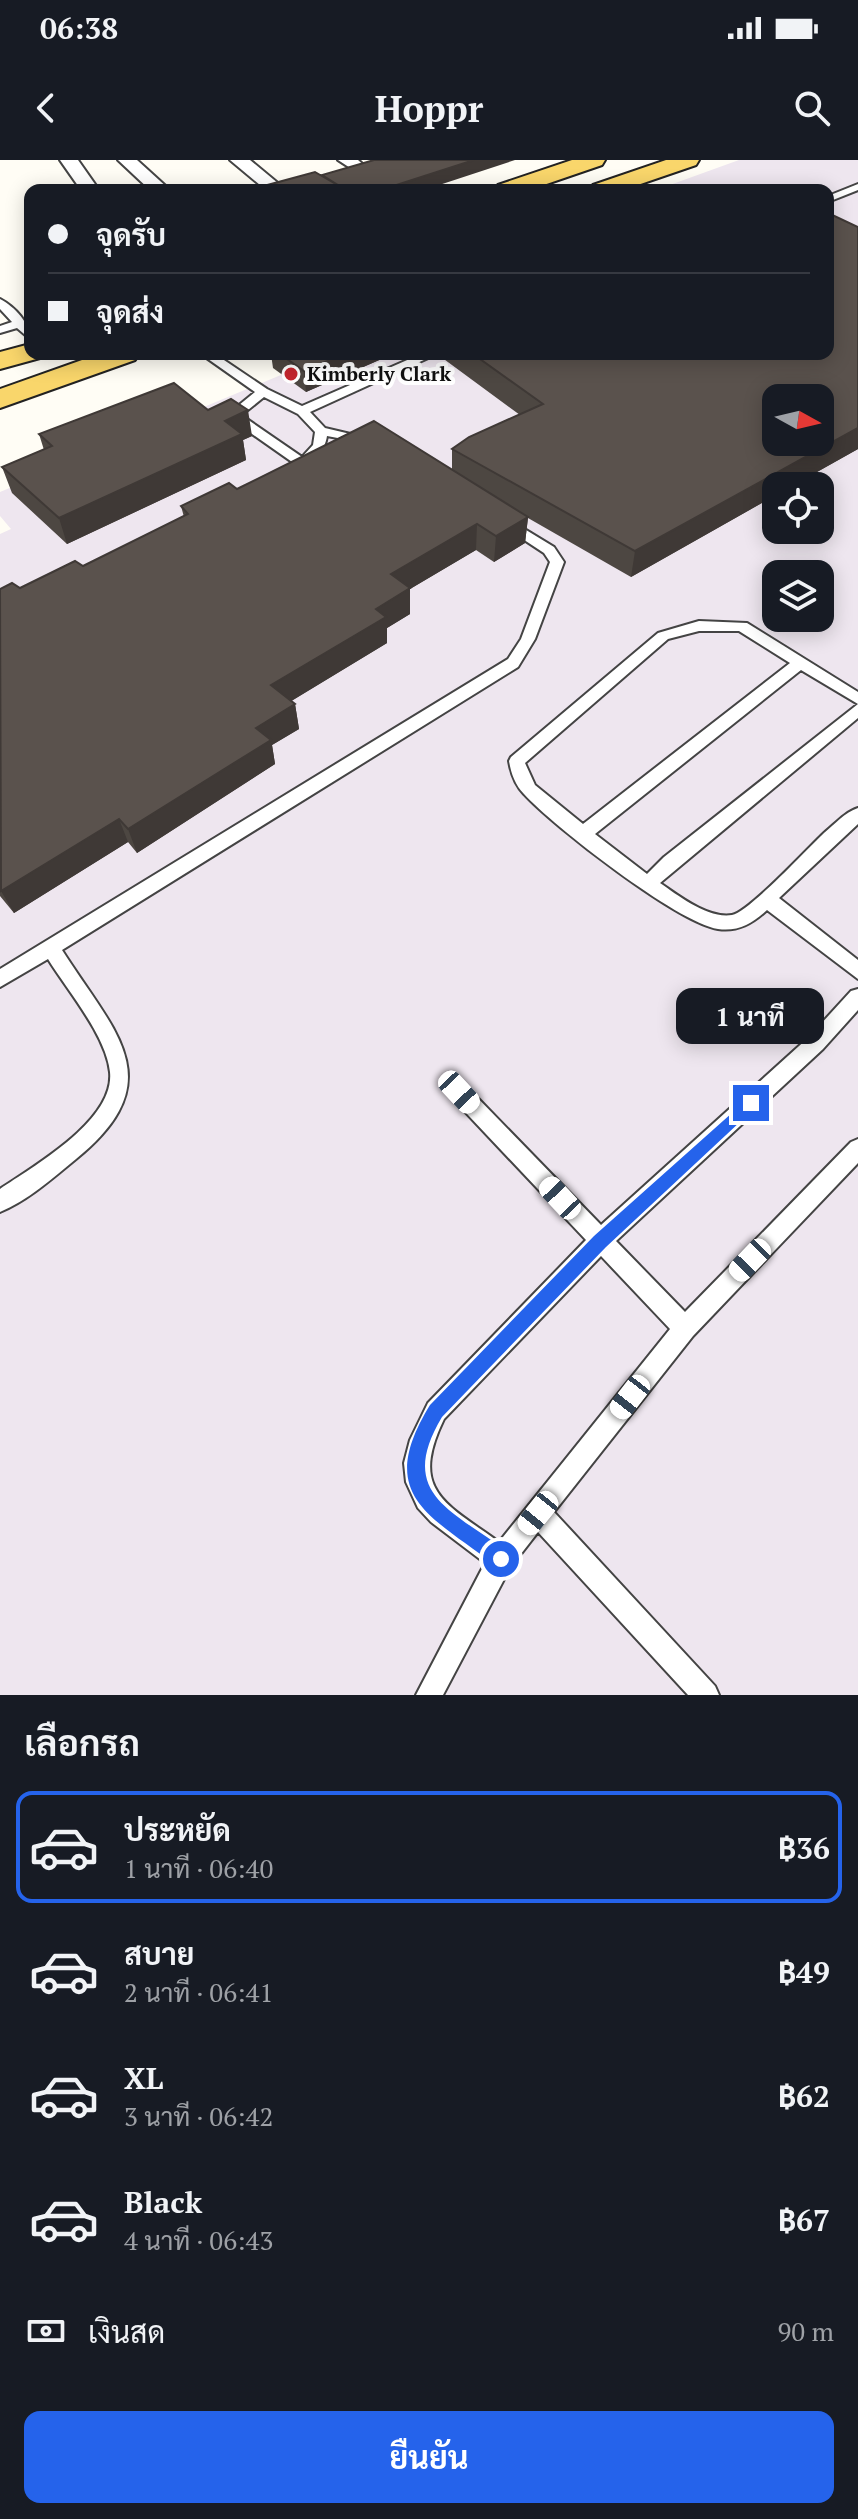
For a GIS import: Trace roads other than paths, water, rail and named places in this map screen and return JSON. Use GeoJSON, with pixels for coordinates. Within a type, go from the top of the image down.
{"type":"FeatureCollection","features":[{"type":"Feature","properties":{"kind":"main road"},"geometry":{"type":"LineString","coordinates":[[524,184],[594,160]]}},
{"type":"Feature","properties":{"kind":"main road"},"geometry":{"type":"LineString","coordinates":[[618,184],[688,160]]}},
{"type":"Feature","properties":{"kind":"main road"},"geometry":{"type":"LineString","coordinates":[[0,361],[24,354]]}},
{"type":"Feature","properties":{"kind":"main road"},"geometry":{"type":"LineString","coordinates":[[0,399],[108,360]]}},
{"type":"Feature","properties":{"kind":"street"},"geometry":{"type":"LineString","coordinates":[[69,160],[86,184]]}},
{"type":"Feature","properties":{"kind":"street"},"geometry":{"type":"LineString","coordinates":[[127,160],[154,184]]}},
{"type":"Feature","properties":{"kind":"street"},"geometry":{"type":"LineString","coordinates":[[239,160],[270,184]]}},
{"type":"Feature","properties":{"kind":"lane"},"geometry":{"type":"LineString","coordinates":[[834,197],[858,187]]}},
{"type":"Feature","properties":{"kind":"lane"},"geometry":{"type":"LineString","coordinates":[[0,302],[24,327]]}},
{"type":"Feature","properties":{"kind":"lane"},"geometry":{"type":"LineString","coordinates":[[0,330],[21,323]]}},
{"type":"Feature","properties":{"kind":"lane"},"geometry":{"type":"LineString","coordinates":[[216,360],[263,392],[302,411],[321,431],[356,436],[390,449]]}},
{"type":"Feature","properties":{"kind":"lane"},"geometry":{"type":"LineString","coordinates":[[302,411],[417,360]]}},
{"type":"Feature","properties":{"kind":"lane"},"geometry":{"type":"LineString","coordinates":[[263,392],[240,408],[237,413],[239,419],[304,464]]}},
{"type":"Feature","properties":{"kind":"lane"},"geometry":{"type":"LineString","coordinates":[[290,473],[304,464],[319,446],[321,431]]}},
{"type":"Feature","properties":{"kind":"lane"},"geometry":{"type":"LineString","coordinates":[[0,979],[513,663],[537,619],[557,562],[549,550],[497,516]]}},
{"type":"Feature","properties":{"kind":"lane"},"geometry":{"type":"LineString","coordinates":[[858,699],[742,626],[699,626],[663,636],[517,761],[520,775],[529,789],[648,884],[706,920],[722,924],[736,921],[768,900],[789,876],[858,814]]}},
{"type":"Feature","properties":{"kind":"lane"},"geometry":{"type":"LineString","coordinates":[[584,833],[801,663]]}},
{"type":"Feature","properties":{"kind":"lane"},"geometry":{"type":"LineString","coordinates":[[648,884],[670,862],[858,710]]}},
{"type":"Feature","properties":{"kind":"lane"},"geometry":{"type":"LineString","coordinates":[[768,900],[858,971]]}},
{"type":"Feature","properties":{"kind":"lane"},"geometry":{"type":"LineString","coordinates":[[0,1202],[87,1137],[117,1104],[121,1074],[108,1040],[51,949]]}},
{"type":"Feature","properties":{"kind":"lane"},"geometry":{"type":"LineString","coordinates":[[501,1559],[429,1504],[414,1477],[414,1458],[420,1438],[436,1411],[600,1241],[816,1043],[858,997]]}},
{"type":"Feature","properties":{"kind":"lane"},"geometry":{"type":"LineString","coordinates":[[459,1092],[685,1328]]}},
{"type":"Feature","properties":{"kind":"lane"},"geometry":{"type":"LineString","coordinates":[[429,1695],[501,1559],[685,1328],[858,1149]]}},
{"type":"Feature","properties":{"kind":"lane"},"geometry":{"type":"LineString","coordinates":[[538,1513],[706,1695]]}},
{"type":"Feature","properties":{"kind":"place","name":"Kimberly Clark"},"geometry":{"type":"Point","coordinates":[291,374]}}]}
